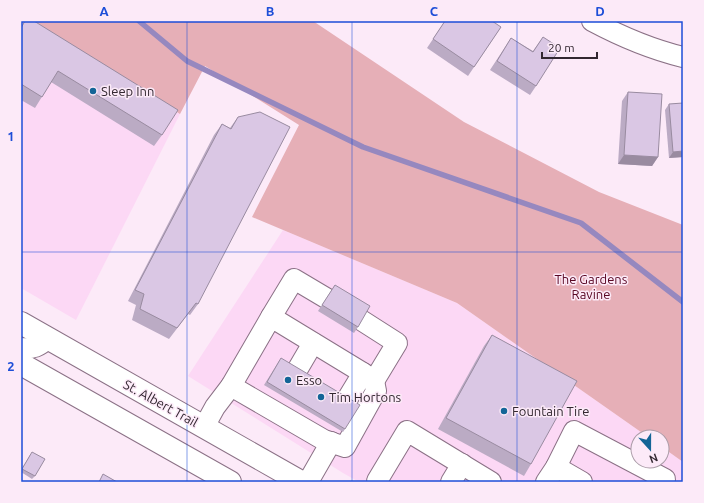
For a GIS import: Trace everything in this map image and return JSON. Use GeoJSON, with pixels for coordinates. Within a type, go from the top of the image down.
{"type":"FeatureCollection","features":[{"type":"Feature","properties":{"kind":"main road","name":"St. Albert Trail"},"geometry":{"type":"LineString","coordinates":[[21,323],[301,482]]}},
{"type":"Feature","properties":{"kind":"main road"},"geometry":{"type":"LineString","coordinates":[[21,364],[230,482]]}},
{"type":"Feature","properties":{"kind":"street"},"geometry":{"type":"LineString","coordinates":[[592,21],[640,44],[683,57]]}},
{"type":"Feature","properties":{"kind":"street"},"geometry":{"type":"LineString","coordinates":[[204,427],[215,407],[232,386],[294,279],[326,298]]}},
{"type":"Feature","properties":{"kind":"street"},"geometry":{"type":"LineString","coordinates":[[232,386],[276,402],[345,447],[376,391],[369,377],[271,317]]}},
{"type":"Feature","properties":{"kind":"street"},"geometry":{"type":"LineString","coordinates":[[346,402],[369,377],[397,342],[361,320]]}},
{"type":"Feature","properties":{"kind":"street"},"geometry":{"type":"LineString","coordinates":[[21,348],[28,349],[37,347],[48,338]]}},
{"type":"Feature","properties":{"kind":"street"},"geometry":{"type":"LineString","coordinates":[[296,372],[313,343]]}},
{"type":"Feature","properties":{"kind":"street"},"geometry":{"type":"LineString","coordinates":[[377,481],[407,431],[491,482]]}},
{"type":"Feature","properties":{"kind":"street"},"geometry":{"type":"LineString","coordinates":[[582,482],[551,475],[574,431],[665,479],[663,482]]}},
{"type":"Feature","properties":{"kind":"street"},"geometry":{"type":"LineString","coordinates":[[308,482],[329,436]]}},
{"type":"Feature","properties":{"kind":"street"},"geometry":{"type":"LineString","coordinates":[[451,482],[462,464]]}},
{"type":"Feature","properties":{"kind":"shaded area"},"geometry":{"type":"Polygon","coordinates":[[[21,21],[34,21],[180,114],[76,320],[21,288],[21,21]]]}},
{"type":"Feature","properties":{"kind":"shaded area"},"geometry":{"type":"Polygon","coordinates":[[[283,230],[457,303],[637,429],[630,429],[630,469],[670,469],[670,453],[683,462],[683,482],[359,482],[188,376],[283,230]]]}},
{"type":"Feature","properties":{"kind":"green space","name":"The Gardens Ravine"},"geometry":{"type":"Polygon","coordinates":[[[34,21],[313,21],[464,122],[599,192],[683,225],[683,462],[670,453],[670,429],[637,429],[457,303],[252,217],[299,125],[205,66],[180,114],[34,21]]]}},
{"type":"Feature","properties":{"kind":"building","name":"Sleep Inn"},"geometry":{"type":"Polygon","coordinates":[[[25,21],[34,21],[178,110],[162,135],[58,71],[42,97],[21,84],[21,28],[25,21]]]}},
{"type":"Feature","properties":{"kind":"building"},"geometry":{"type":"Polygon","coordinates":[[[445,21],[492,21],[501,27],[474,67],[433,39],[445,21]]]}},
{"type":"Feature","properties":{"kind":"building"},"geometry":{"type":"Polygon","coordinates":[[[543,37],[560,48],[536,86],[497,61],[511,38],[533,52],[543,37]]]}},
{"type":"Feature","properties":{"kind":"building"},"geometry":{"type":"Polygon","coordinates":[[[628,92],[662,94],[658,157],[624,155],[628,92]]]}},
{"type":"Feature","properties":{"kind":"building"},"geometry":{"type":"Polygon","coordinates":[[[683,103],[683,151],[673,152],[669,104],[683,103]]]}},
{"type":"Feature","properties":{"kind":"building"},"geometry":{"type":"Polygon","coordinates":[[[260,112],[290,127],[198,304],[196,303],[177,328],[140,309],[144,294],[135,290],[222,124],[231,129],[238,117],[260,112]]]}},
{"type":"Feature","properties":{"kind":"building"},"geometry":{"type":"Polygon","coordinates":[[[335,285],[370,306],[358,327],[322,305],[335,285]]]}},
{"type":"Feature","properties":{"kind":"building","name":"Fountain Tire"},"geometry":{"type":"Polygon","coordinates":[[[492,335],[577,381],[531,464],[446,418],[492,335]]]}},
{"type":"Feature","properties":{"kind":"building"},"geometry":{"type":"Polygon","coordinates":[[[281,358],[360,405],[345,429],[267,382],[281,358]]]}},
{"type":"Feature","properties":{"kind":"building"},"geometry":{"type":"Polygon","coordinates":[[[32,452],[45,459],[35,476],[22,469],[32,452]]]}},
{"type":"Feature","properties":{"kind":"building"},"geometry":{"type":"Polygon","coordinates":[[[103,474],[117,482],[99,482],[103,474]]]}},
{"type":"Feature","properties":{"kind":"waterway"},"geometry":{"type":"LineString","coordinates":[[139,21],[187,61],[363,147],[581,223],[683,302]]}},
{"type":"Feature","properties":{"kind":"place","name":"Sleep Inn"},"geometry":{"type":"Point","coordinates":[93,91]}},
{"type":"Feature","properties":{"kind":"place","name":"Esso"},"geometry":{"type":"Point","coordinates":[288,380]}},
{"type":"Feature","properties":{"kind":"place","name":"Tim Hortons"},"geometry":{"type":"Point","coordinates":[321,397]}},
{"type":"Feature","properties":{"kind":"place","name":"Fountain Tire"},"geometry":{"type":"Point","coordinates":[504,411]}}]}
